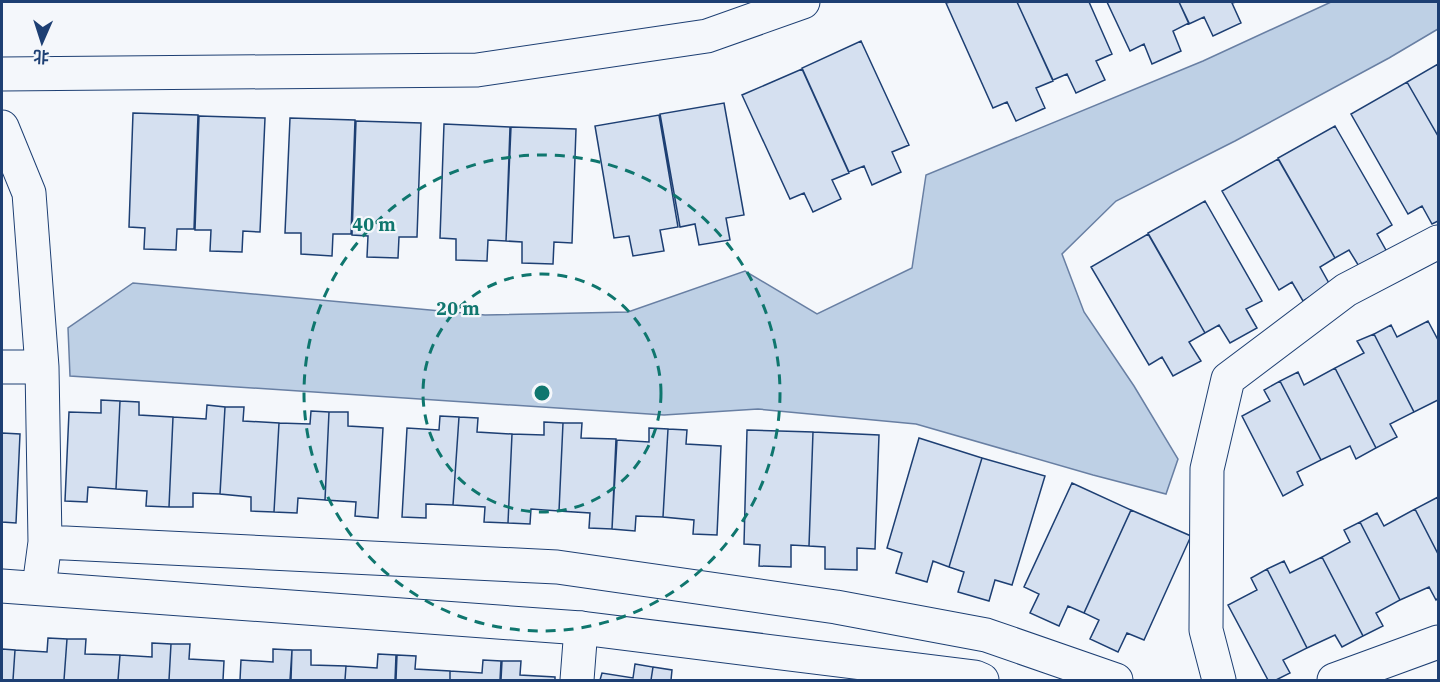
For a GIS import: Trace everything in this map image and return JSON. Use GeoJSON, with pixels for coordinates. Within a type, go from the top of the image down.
{"type":"FeatureCollection","features":[{"type":"Feature","properties":{"kind":"street"},"geometry":{"type":"LineString","coordinates":[[2,74],[477,70],[707,36],[803,2]]}},
{"type":"Feature","properties":{"kind":"street"},"geometry":{"type":"LineString","coordinates":[[2,127],[29,193],[42,367],[45,542],[39,587]]}},
{"type":"Feature","properties":{"kind":"street"},"geometry":{"type":"LineString","coordinates":[[1219,681],[1206,630],[1207,469],[1228,379],[1346,291],[1438,242]]}},
{"type":"Feature","properties":{"kind":"street"},"geometry":{"type":"LineString","coordinates":[[2,366],[42,367]]}},
{"type":"Feature","properties":{"kind":"street"},"geometry":{"type":"LineString","coordinates":[[45,542],[557,567],[836,607],[986,635],[1116,681]]}},
{"type":"Feature","properties":{"kind":"street"},"geometry":{"type":"LineString","coordinates":[[2,586],[581,628],[975,677],[982,681]]}},
{"type":"Feature","properties":{"kind":"street"},"geometry":{"type":"LineString","coordinates":[[577,681],[581,628]]}},
{"type":"Feature","properties":{"kind":"street"},"geometry":{"type":"LineString","coordinates":[[1334,681],[1438,642]]}},
{"type":"Feature","properties":{"kind":"water"},"geometry":{"type":"Polygon","coordinates":[[[1331,2],[1438,2],[1438,29],[1235,141],[1116,201],[1062,254],[1084,312],[1134,386],[1178,459],[1166,494],[916,424],[758,409],[664,415],[70,376],[68,328],[133,283],[485,315],[628,312],[745,271],[817,314],[912,268],[926,175],[1203,61],[1331,2]]]}},
{"type":"Feature","properties":{"kind":"building"},"geometry":{"type":"Polygon","coordinates":[[[1017,2],[1053,81],[1036,88],[1045,108],[1016,121],[1007,102],[993,108],[946,3],[1017,2]]]}},
{"type":"Feature","properties":{"kind":"building"},"geometry":{"type":"Polygon","coordinates":[[[1017,2],[1089,2],[1112,54],[1096,61],[1105,80],[1076,93],[1067,74],[1053,80],[1017,2]]]}},
{"type":"Feature","properties":{"kind":"building"},"geometry":{"type":"Polygon","coordinates":[[[1107,2],[1179,2],[1189,23],[1173,31],[1181,51],[1152,64],[1144,44],[1130,51],[1107,2]]]}},
{"type":"Feature","properties":{"kind":"building"},"geometry":{"type":"Polygon","coordinates":[[[1179,2],[1236,2],[1232,3],[1241,23],[1213,36],[1204,17],[1189,24],[1179,2]]]}},
{"type":"Feature","properties":{"kind":"building"},"geometry":{"type":"Polygon","coordinates":[[[861,41],[909,145],[892,152],[901,172],[872,185],[864,166],[849,172],[802,68],[861,41]]]}},
{"type":"Feature","properties":{"kind":"building"},"geometry":{"type":"Polygon","coordinates":[[[1438,64],[1438,136],[1407,82],[1438,64]]]}},
{"type":"Feature","properties":{"kind":"building"},"geometry":{"type":"Polygon","coordinates":[[[802,69],[849,173],[832,180],[841,199],[813,212],[804,193],[790,199],[742,95],[802,69]]]}},
{"type":"Feature","properties":{"kind":"building"},"geometry":{"type":"Polygon","coordinates":[[[1407,82],[1438,136],[1438,221],[1432,224],[1422,206],[1408,214],[1351,114],[1407,82]]]}},
{"type":"Feature","properties":{"kind":"building"},"geometry":{"type":"Polygon","coordinates":[[[724,103],[744,215],[726,218],[730,240],[699,245],[695,224],[680,227],[660,114],[724,103]]]}},
{"type":"Feature","properties":{"kind":"building"},"geometry":{"type":"Polygon","coordinates":[[[133,113],[198,115],[194,229],[177,229],[176,250],[144,249],[145,228],[129,227],[133,113]]]}},
{"type":"Feature","properties":{"kind":"building"},"geometry":{"type":"Polygon","coordinates":[[[659,115],[678,227],[660,230],[664,251],[633,256],[629,236],[614,238],[595,126],[659,115]]]}},
{"type":"Feature","properties":{"kind":"building"},"geometry":{"type":"Polygon","coordinates":[[[199,116],[265,118],[260,232],[243,231],[242,252],[210,251],[211,230],[195,230],[199,116]]]}},
{"type":"Feature","properties":{"kind":"building"},"geometry":{"type":"Polygon","coordinates":[[[290,118],[355,120],[351,234],[333,234],[332,256],[301,254],[301,233],[285,233],[290,118]]]}},
{"type":"Feature","properties":{"kind":"building"},"geometry":{"type":"Polygon","coordinates":[[[356,121],[421,123],[417,237],[399,237],[398,258],[367,257],[368,236],[352,235],[356,121]]]}},
{"type":"Feature","properties":{"kind":"building"},"geometry":{"type":"Polygon","coordinates":[[[444,124],[510,127],[506,241],[488,240],[487,261],[456,260],[456,239],[440,238],[444,124]]]}},
{"type":"Feature","properties":{"kind":"building"},"geometry":{"type":"Polygon","coordinates":[[[1335,126],[1392,225],[1377,234],[1387,252],[1360,268],[1349,250],[1335,258],[1278,158],[1335,126]]]}},
{"type":"Feature","properties":{"kind":"building"},"geometry":{"type":"Polygon","coordinates":[[[511,127],[576,129],[572,243],[554,242],[553,264],[522,263],[522,242],[506,241],[511,127]]]}},
{"type":"Feature","properties":{"kind":"building"},"geometry":{"type":"Polygon","coordinates":[[[1278,159],[1335,258],[1320,267],[1330,285],[1303,301],[1292,282],[1279,290],[1222,191],[1278,159]]]}},
{"type":"Feature","properties":{"kind":"building"},"geometry":{"type":"Polygon","coordinates":[[[1205,201],[1262,301],[1246,309],[1257,328],[1230,343],[1219,325],[1205,333],[1148,233],[1205,201]]]}},
{"type":"Feature","properties":{"kind":"building"},"geometry":{"type":"Polygon","coordinates":[[[1148,234],[1205,333],[1189,342],[1201,361],[1173,376],[1162,357],[1149,365],[1091,267],[1148,234]]]}},
{"type":"Feature","properties":{"kind":"building"},"geometry":{"type":"Polygon","coordinates":[[[1428,321],[1438,340],[1438,400],[1414,412],[1374,334],[1391,325],[1397,337],[1428,321]]]}},
{"type":"Feature","properties":{"kind":"building"},"geometry":{"type":"Polygon","coordinates":[[[1374,334],[1414,412],[1390,424],[1397,437],[1376,448],[1335,368],[1364,353],[1357,341],[1374,334]]]}},
{"type":"Feature","properties":{"kind":"building"},"geometry":{"type":"Polygon","coordinates":[[[1335,368],[1376,448],[1356,459],[1350,446],[1321,460],[1280,381],[1298,372],[1304,385],[1335,368]]]}},
{"type":"Feature","properties":{"kind":"building"},"geometry":{"type":"Polygon","coordinates":[[[1280,381],[1321,460],[1297,472],[1303,485],[1283,496],[1242,416],[1270,401],[1264,390],[1280,381]]]}},
{"type":"Feature","properties":{"kind":"building"},"geometry":{"type":"Polygon","coordinates":[[[101,400],[120,401],[116,489],[88,487],[87,502],[65,501],[69,412],[101,413],[101,400]]]}},
{"type":"Feature","properties":{"kind":"building"},"geometry":{"type":"Polygon","coordinates":[[[120,401],[139,402],[139,415],[173,417],[169,507],[146,506],[147,491],[116,489],[120,401]]]}},
{"type":"Feature","properties":{"kind":"building"},"geometry":{"type":"Polygon","coordinates":[[[207,405],[225,407],[220,494],[193,493],[193,507],[169,507],[173,417],[206,419],[207,405]]]}},
{"type":"Feature","properties":{"kind":"building"},"geometry":{"type":"Polygon","coordinates":[[[225,407],[244,407],[243,421],[279,423],[274,512],[251,511],[251,497],[220,494],[225,407]]]}},
{"type":"Feature","properties":{"kind":"building"},"geometry":{"type":"Polygon","coordinates":[[[311,411],[329,412],[325,500],[298,498],[297,513],[274,512],[279,423],[310,424],[311,411]]]}},
{"type":"Feature","properties":{"kind":"building"},"geometry":{"type":"Polygon","coordinates":[[[329,412],[348,412],[348,426],[383,428],[378,518],[355,516],[356,502],[325,500],[329,412]]]}},
{"type":"Feature","properties":{"kind":"building"},"geometry":{"type":"Polygon","coordinates":[[[440,416],[459,417],[453,505],[426,504],[426,518],[402,517],[407,428],[439,430],[440,416]]]}},
{"type":"Feature","properties":{"kind":"building"},"geometry":{"type":"Polygon","coordinates":[[[459,417],[478,418],[477,432],[512,434],[508,523],[484,522],[485,507],[453,505],[459,417]]]}},
{"type":"Feature","properties":{"kind":"building"},"geometry":{"type":"Polygon","coordinates":[[[544,422],[563,423],[559,511],[531,509],[530,524],[508,523],[512,434],[544,435],[544,422]]]}},
{"type":"Feature","properties":{"kind":"building"},"geometry":{"type":"Polygon","coordinates":[[[563,423],[582,423],[581,438],[616,439],[612,529],[589,528],[590,513],[559,511],[563,423]]]}},
{"type":"Feature","properties":{"kind":"building"},"geometry":{"type":"Polygon","coordinates":[[[649,428],[668,429],[663,517],[636,516],[635,531],[612,529],[617,440],[649,442],[649,428]]]}},
{"type":"Feature","properties":{"kind":"building"},"geometry":{"type":"Polygon","coordinates":[[[668,429],[687,430],[686,444],[721,446],[717,535],[693,534],[694,520],[663,517],[668,429]]]}},
{"type":"Feature","properties":{"kind":"building"},"geometry":{"type":"Polygon","coordinates":[[[747,430],[813,432],[809,546],[791,545],[791,567],[759,566],[760,545],[744,544],[747,430]]]}},
{"type":"Feature","properties":{"kind":"building"},"geometry":{"type":"Polygon","coordinates":[[[813,432],[879,435],[875,549],[857,548],[857,570],[825,569],[825,547],[809,546],[813,432]]]}},
{"type":"Feature","properties":{"kind":"building"},"geometry":{"type":"Polygon","coordinates":[[[2,433],[20,434],[16,523],[2,522],[2,433]]]}},
{"type":"Feature","properties":{"kind":"building"},"geometry":{"type":"Polygon","coordinates":[[[919,438],[982,458],[949,567],[933,561],[927,582],[896,573],[902,553],[887,548],[919,438]]]}},
{"type":"Feature","properties":{"kind":"building"},"geometry":{"type":"Polygon","coordinates":[[[982,458],[1045,476],[1012,585],[995,580],[989,601],[958,592],[964,572],[949,567],[982,458]]]}},
{"type":"Feature","properties":{"kind":"building"},"geometry":{"type":"Polygon","coordinates":[[[1072,483],[1131,510],[1084,613],[1068,606],[1059,626],[1030,613],[1039,594],[1024,587],[1072,483]]]}},
{"type":"Feature","properties":{"kind":"building"},"geometry":{"type":"Polygon","coordinates":[[[1438,497],[1438,554],[1415,509],[1438,497]]]}},
{"type":"Feature","properties":{"kind":"building"},"geometry":{"type":"Polygon","coordinates":[[[1415,509],[1438,554],[1438,598],[1436,600],[1429,587],[1400,600],[1360,522],[1377,513],[1384,526],[1415,509]]]}},
{"type":"Feature","properties":{"kind":"building"},"geometry":{"type":"Polygon","coordinates":[[[1131,510],[1191,536],[1144,640],[1127,633],[1118,652],[1090,639],[1099,620],[1084,613],[1131,510]]]}},
{"type":"Feature","properties":{"kind":"building"},"geometry":{"type":"Polygon","coordinates":[[[1360,522],[1400,600],[1376,613],[1383,626],[1363,636],[1322,557],[1350,542],[1344,530],[1360,522]]]}},
{"type":"Feature","properties":{"kind":"building"},"geometry":{"type":"Polygon","coordinates":[[[1322,557],[1363,636],[1342,647],[1335,635],[1307,648],[1267,569],[1284,561],[1290,573],[1322,557]]]}},
{"type":"Feature","properties":{"kind":"building"},"geometry":{"type":"Polygon","coordinates":[[[1267,569],[1307,648],[1283,660],[1290,673],[1276,680],[1268,680],[1228,605],[1257,590],[1251,578],[1267,569]]]}},
{"type":"Feature","properties":{"kind":"building"},"geometry":{"type":"Polygon","coordinates":[[[48,638],[67,639],[64,680],[13,680],[15,650],[47,652],[48,638]]]}},
{"type":"Feature","properties":{"kind":"building"},"geometry":{"type":"Polygon","coordinates":[[[67,639],[86,639],[85,654],[120,655],[118,680],[64,680],[67,639]]]}},
{"type":"Feature","properties":{"kind":"building"},"geometry":{"type":"Polygon","coordinates":[[[152,643],[171,644],[169,680],[118,680],[120,655],[152,657],[152,643]]]}},
{"type":"Feature","properties":{"kind":"building"},"geometry":{"type":"Polygon","coordinates":[[[171,644],[190,644],[189,659],[224,661],[223,680],[169,680],[171,644]]]}},
{"type":"Feature","properties":{"kind":"building"},"geometry":{"type":"Polygon","coordinates":[[[2,649],[15,650],[13,680],[2,680],[2,649]]]}},
{"type":"Feature","properties":{"kind":"building"},"geometry":{"type":"Polygon","coordinates":[[[273,649],[292,650],[290,680],[240,680],[241,660],[273,662],[273,649]]]}},
{"type":"Feature","properties":{"kind":"building"},"geometry":{"type":"Polygon","coordinates":[[[292,650],[311,650],[311,665],[346,666],[345,680],[291,680],[292,650]]]}},
{"type":"Feature","properties":{"kind":"building"},"geometry":{"type":"Polygon","coordinates":[[[378,654],[396,655],[395,680],[345,680],[346,666],[377,668],[378,654]]]}},
{"type":"Feature","properties":{"kind":"building"},"geometry":{"type":"Polygon","coordinates":[[[397,655],[416,656],[415,669],[450,671],[450,680],[396,680],[397,655]]]}},
{"type":"Feature","properties":{"kind":"building"},"geometry":{"type":"Polygon","coordinates":[[[483,660],[501,661],[500,680],[450,680],[450,671],[482,673],[483,660]]]}},
{"type":"Feature","properties":{"kind":"building"},"geometry":{"type":"Polygon","coordinates":[[[502,661],[521,661],[520,675],[555,677],[555,680],[501,680],[502,661]]]}},
{"type":"Feature","properties":{"kind":"building"},"geometry":{"type":"Polygon","coordinates":[[[635,664],[653,667],[651,680],[600,680],[602,673],[633,678],[635,664]]]}},
{"type":"Feature","properties":{"kind":"building"},"geometry":{"type":"Polygon","coordinates":[[[653,667],[672,670],[671,680],[651,680],[653,667]]]}}]}
